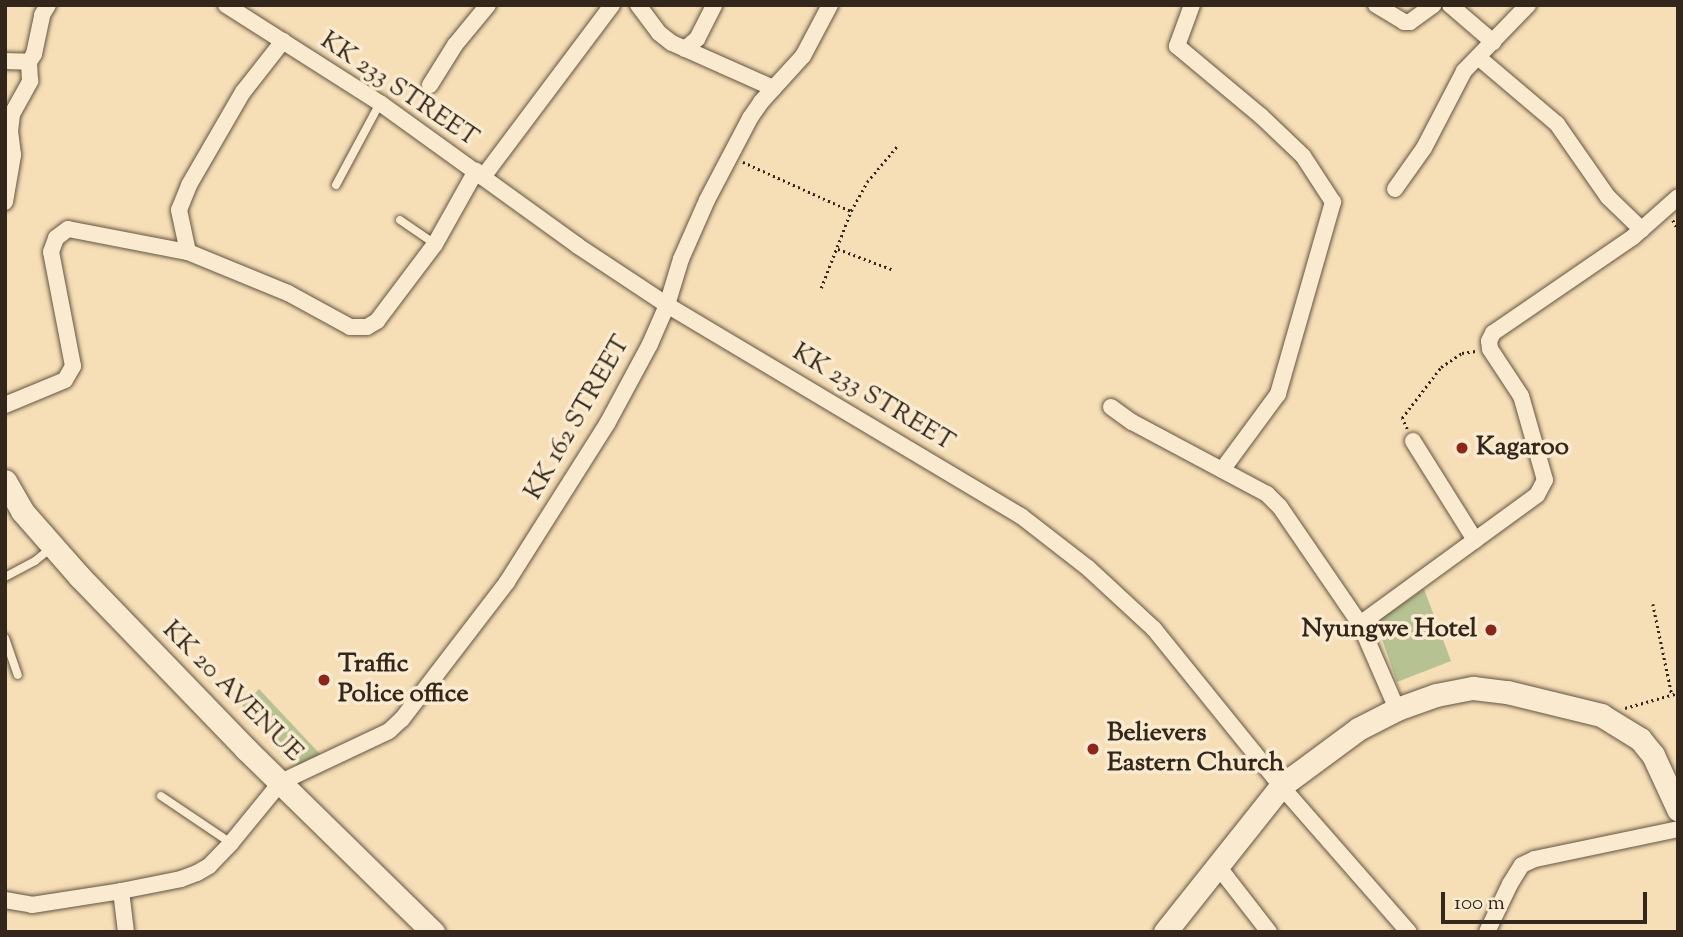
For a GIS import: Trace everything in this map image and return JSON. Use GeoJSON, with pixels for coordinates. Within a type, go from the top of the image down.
{"type":"FeatureCollection","features":[{"type":"Feature","properties":{"kind":"main road","name":"KK 20 AVENUE"},"geometry":{"type":"LineString","coordinates":[[5,481],[22,512],[53,546],[281,782],[433,932]]}},
{"type":"Feature","properties":{"kind":"main road"},"geometry":{"type":"LineString","coordinates":[[1165,932],[1281,786],[1347,737],[1397,709],[1436,695],[1473,688],[1507,692],[1601,715],[1640,739],[1647,747],[1678,809]]}},
{"type":"Feature","properties":{"kind":"street"},"geometry":{"type":"LineString","coordinates":[[5,202],[13,155],[10,131],[12,114],[30,81],[29,62],[34,54],[48,5]]}},
{"type":"Feature","properties":{"kind":"street"},"geometry":{"type":"LineString","coordinates":[[430,85],[455,45],[488,5]]}},
{"type":"Feature","properties":{"kind":"street"},"geometry":{"type":"LineString","coordinates":[[5,405],[65,380],[73,366],[51,253],[56,238],[68,229],[188,252],[288,293],[350,327],[367,327],[377,321],[435,244],[479,174],[612,5]]}},
{"type":"Feature","properties":{"kind":"street"},"geometry":{"type":"LineString","coordinates":[[638,5],[659,33],[685,49],[773,88]]}},
{"type":"Feature","properties":{"kind":"street"},"geometry":{"type":"LineString","coordinates":[[685,49],[697,39],[714,5]]}},
{"type":"Feature","properties":{"kind":"street","name":"KK 162 STREET"},"geometry":{"type":"LineString","coordinates":[[281,782],[389,730],[402,719],[476,625],[533,544],[607,424],[650,344],[667,305],[681,259],[730,156],[755,110],[803,56],[830,5]]}},
{"type":"Feature","properties":{"kind":"street"},"geometry":{"type":"LineString","coordinates":[[1192,5],[1177,46],[1261,116],[1303,156],[1334,202],[1278,394],[1222,470]]}},
{"type":"Feature","properties":{"kind":"street"},"geometry":{"type":"LineString","coordinates":[[1376,5],[1404,22],[1410,22],[1433,5]]}},
{"type":"Feature","properties":{"kind":"street"},"geometry":{"type":"LineString","coordinates":[[1450,5],[1493,42]]}},
{"type":"Feature","properties":{"kind":"street"},"geometry":{"type":"LineString","coordinates":[[1395,189],[1424,148],[1464,71],[1528,5]]}},
{"type":"Feature","properties":{"kind":"street","name":"KK 233 STREET"},"geometry":{"type":"LineString","coordinates":[[237,8],[380,103],[667,305],[1021,516],[1088,568],[1154,629],[1281,786],[1409,932]]}},
{"type":"Feature","properties":{"kind":"street"},"geometry":{"type":"LineString","coordinates":[[188,252],[179,211],[189,185],[243,92],[283,41]]}},
{"type":"Feature","properties":{"kind":"street"},"geometry":{"type":"LineString","coordinates":[[1478,57],[1557,124],[1608,197],[1642,230]]}},
{"type":"Feature","properties":{"kind":"street"},"geometry":{"type":"LineString","coordinates":[[5,61],[29,62]]}},
{"type":"Feature","properties":{"kind":"street"},"geometry":{"type":"LineString","coordinates":[[1360,624],[1536,495],[1545,480],[1521,396],[1490,349],[1489,341],[1499,328],[1642,230],[1678,197]]}},
{"type":"Feature","properties":{"kind":"street"},"geometry":{"type":"LineString","coordinates":[[1111,407],[1132,422],[1252,484],[1276,502],[1360,624],[1397,709]]}},
{"type":"Feature","properties":{"kind":"street"},"geometry":{"type":"LineString","coordinates":[[1413,442],[1475,540]]}},
{"type":"Feature","properties":{"kind":"street"},"geometry":{"type":"LineString","coordinates":[[5,900],[32,905],[121,891],[189,876],[209,866],[281,782]]}},
{"type":"Feature","properties":{"kind":"street"},"geometry":{"type":"LineString","coordinates":[[1487,932],[1522,865],[1535,859],[1678,829]]}},
{"type":"Feature","properties":{"kind":"street"},"geometry":{"type":"LineString","coordinates":[[1217,865],[1269,932]]}},
{"type":"Feature","properties":{"kind":"street"},"geometry":{"type":"LineString","coordinates":[[121,891],[126,932]]}},
{"type":"Feature","properties":{"kind":"lane"},"geometry":{"type":"LineString","coordinates":[[336,185],[380,103]]}},
{"type":"Feature","properties":{"kind":"lane"},"geometry":{"type":"LineString","coordinates":[[400,220],[435,244]]}},
{"type":"Feature","properties":{"kind":"lane"},"geometry":{"type":"LineString","coordinates":[[5,577],[35,561],[53,546]]}},
{"type":"Feature","properties":{"kind":"lane"},"geometry":{"type":"LineString","coordinates":[[5,638],[18,675]]}},
{"type":"Feature","properties":{"kind":"lane"},"geometry":{"type":"LineString","coordinates":[[161,796],[231,843]]}},
{"type":"Feature","properties":{"kind":"path"},"geometry":{"type":"LineString","coordinates":[[821,288],[851,211],[867,182],[898,145]]}},
{"type":"Feature","properties":{"kind":"path"},"geometry":{"type":"LineString","coordinates":[[730,156],[851,211]]}},
{"type":"Feature","properties":{"kind":"path"},"geometry":{"type":"LineString","coordinates":[[838,249],[894,270]]}},
{"type":"Feature","properties":{"kind":"path"},"geometry":{"type":"LineString","coordinates":[[1413,442],[1402,418],[1427,382],[1441,367],[1462,353],[1490,349]]}},
{"type":"Feature","properties":{"kind":"path"},"geometry":{"type":"LineString","coordinates":[[1653,604],[1672,695]]}},
{"type":"Feature","properties":{"kind":"path"},"geometry":{"type":"LineString","coordinates":[[1601,715],[1678,694]]}},
{"type":"Feature","properties":{"kind":"green space"},"geometry":{"type":"Polygon","coordinates":[[[1424,589],[1451,661],[1397,682],[1376,622],[1424,589]]]}},
{"type":"Feature","properties":{"kind":"green space"},"geometry":{"type":"Polygon","coordinates":[[[259,689],[320,754],[297,766],[242,706],[259,689]]]}},
{"type":"Feature","properties":{"kind":"place","name":"Kagaroo"},"geometry":{"type":"Point","coordinates":[1462,448]}},
{"type":"Feature","properties":{"kind":"place","name":"Nyungwe Hotel"},"geometry":{"type":"Point","coordinates":[1491,630]}},
{"type":"Feature","properties":{"kind":"place","name":"Traffic Police office"},"geometry":{"type":"Point","coordinates":[324,680]}},
{"type":"Feature","properties":{"kind":"place","name":"Believers Eastern Church"},"geometry":{"type":"Point","coordinates":[1093,749]}}]}
